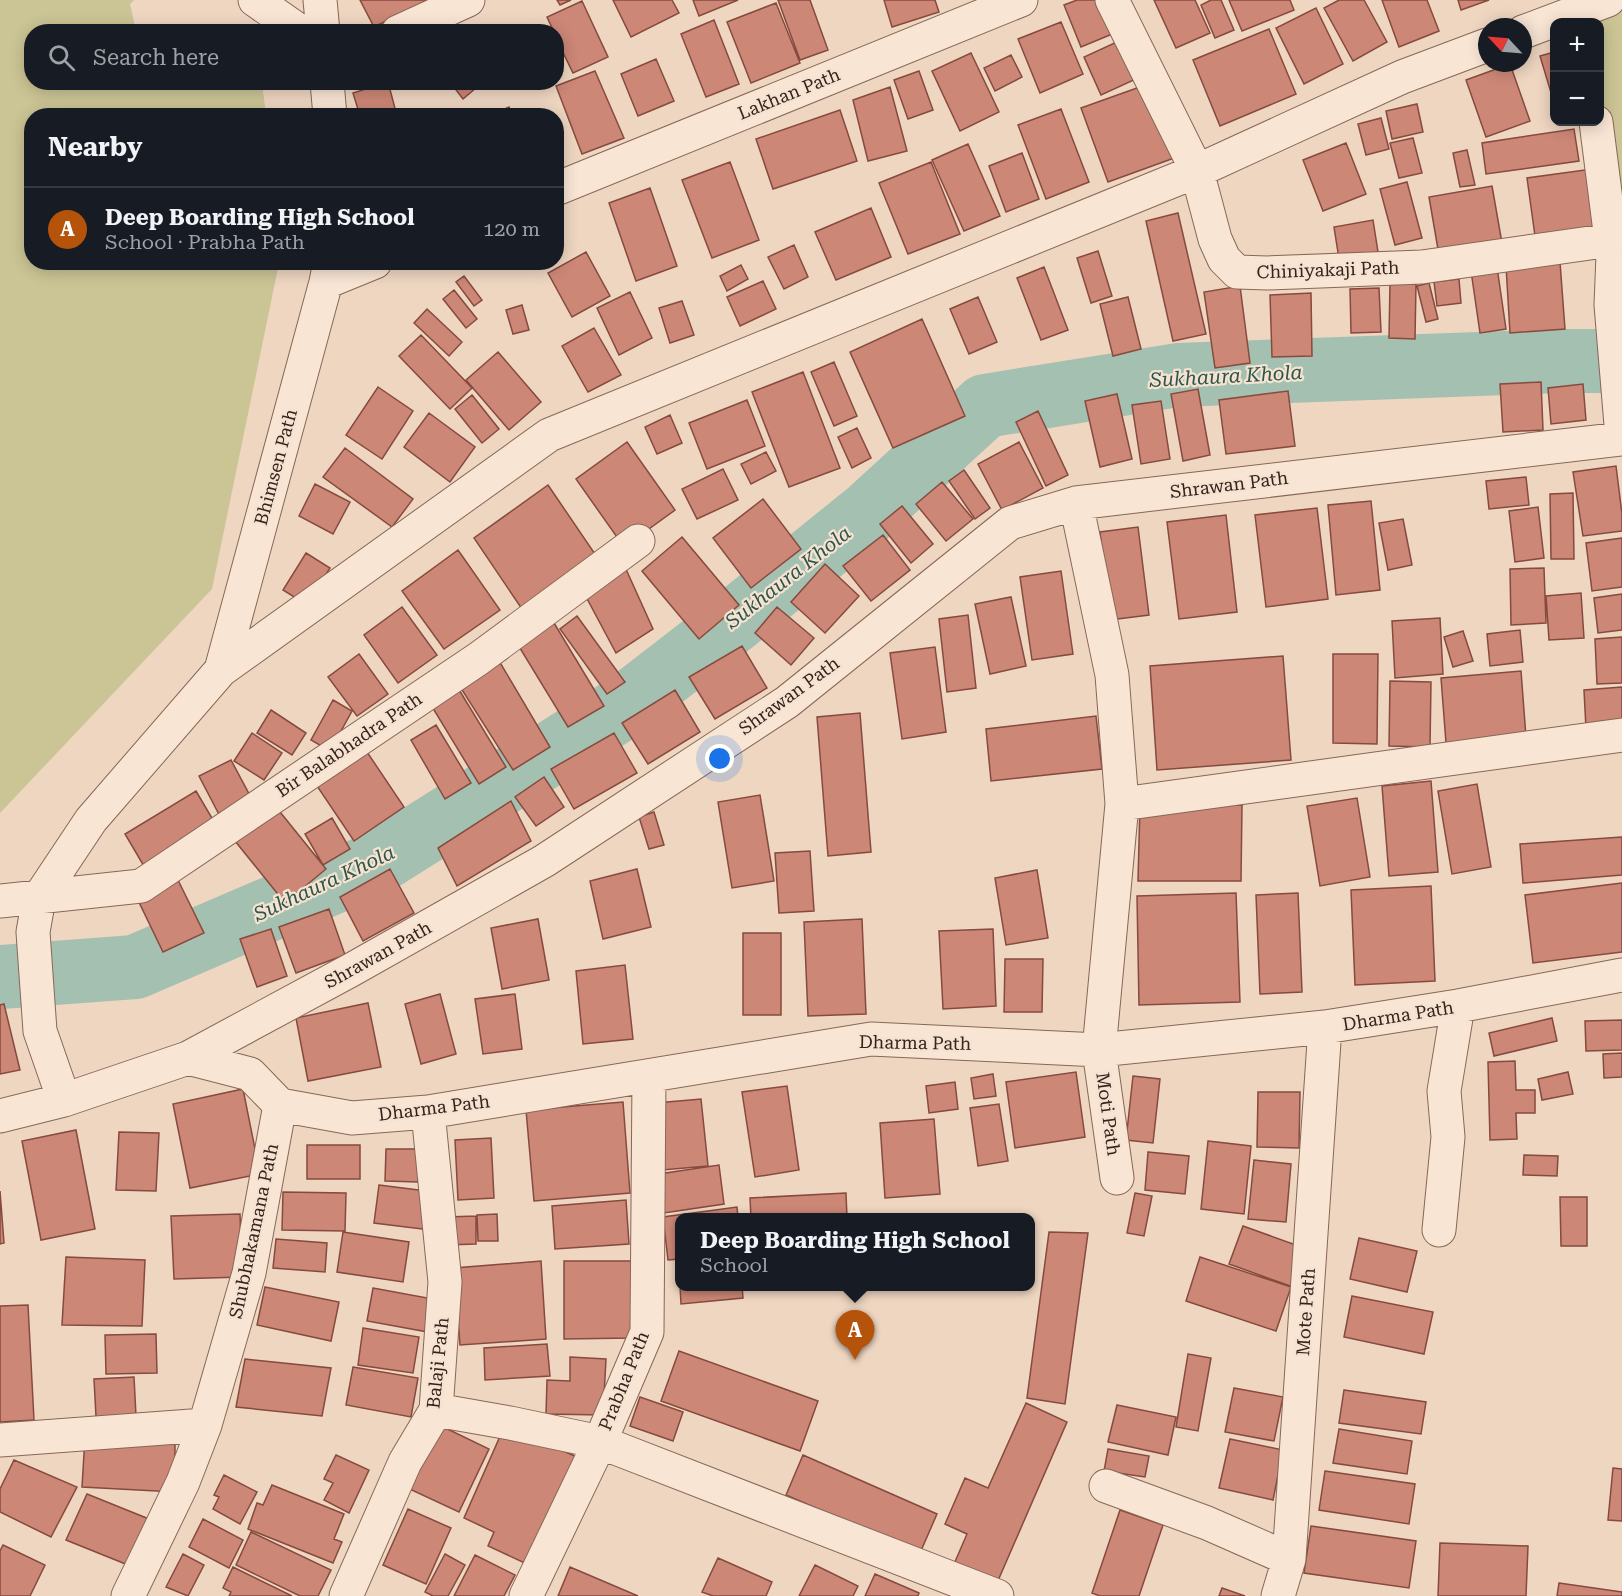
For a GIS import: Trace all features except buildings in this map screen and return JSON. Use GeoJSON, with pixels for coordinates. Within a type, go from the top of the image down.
{"type":"FeatureCollection","features":[{"type":"Feature","properties":{"kind":"street"},"geometry":{"type":"LineString","coordinates":[[255,0],[290,24]]}},
{"type":"Feature","properties":{"kind":"street"},"geometry":{"type":"LineString","coordinates":[[320,0],[322,24]]}},
{"type":"Feature","properties":{"kind":"street"},"geometry":{"type":"LineString","coordinates":[[416,24],[468,0]]}},
{"type":"Feature","properties":{"kind":"street","name":"Lakhan Path"},"geometry":{"type":"LineString","coordinates":[[564,186],[1021,0]]}},
{"type":"Feature","properties":{"kind":"street","name":"Chiniyakaji Path"},"geometry":{"type":"LineString","coordinates":[[1112,0],[1197,171],[1215,239],[1224,259],[1237,272],[1267,273],[1422,267],[1617,232]]}},
{"type":"Feature","properties":{"kind":"street"},"geometry":{"type":"LineString","coordinates":[[1532,29],[1591,11]]}},
{"type":"Feature","properties":{"kind":"street"},"geometry":{"type":"LineString","coordinates":[[64,1100],[40,1030],[33,932],[39,898],[91,820],[221,670],[549,435],[1197,171],[1402,77],[1478,48]]}},
{"type":"Feature","properties":{"kind":"street"},"geometry":{"type":"LineString","coordinates":[[328,90],[329,108]]}},
{"type":"Feature","properties":{"kind":"street"},"geometry":{"type":"LineString","coordinates":[[1597,126],[1617,232],[1613,255],[1621,430]]}},
{"type":"Feature","properties":{"kind":"street","name":"Bhimsen Path"},"geometry":{"type":"LineString","coordinates":[[221,670],[328,272]]}},
{"type":"Feature","properties":{"kind":"street","name":"Shrawan Path"},"geometry":{"type":"LineString","coordinates":[[0,1116],[64,1100],[188,1058],[351,970],[544,861],[787,702],[1010,523],[1076,503],[1621,430]]}},
{"type":"Feature","properties":{"kind":"street","name":"Moti Path"},"geometry":{"type":"LineString","coordinates":[[1076,503],[1112,675],[1122,804],[1099,1050],[1117,1178]]}},
{"type":"Feature","properties":{"kind":"street","name":"Bir Balabhadra Path"},"geometry":{"type":"LineString","coordinates":[[0,901],[141,886],[478,659],[638,541]]}},
{"type":"Feature","properties":{"kind":"street"},"geometry":{"type":"LineString","coordinates":[[1122,804],[1622,735]]}},
{"type":"Feature","properties":{"kind":"street","name":"Dharma Path"},"geometry":{"type":"LineString","coordinates":[[280,1105],[352,1118],[428,1112],[871,1039],[1099,1050],[1325,1028],[1622,975]]}},
{"type":"Feature","properties":{"kind":"street"},"geometry":{"type":"LineString","coordinates":[[1439,1230],[1448,1137],[1444,1091],[1458,1006]]}},
{"type":"Feature","properties":{"kind":"street","name":"Mote Path"},"geometry":{"type":"LineString","coordinates":[[1278,1596],[1289,1559],[1325,1028]]}},
{"type":"Feature","properties":{"kind":"street"},"geometry":{"type":"LineString","coordinates":[[188,1058],[249,1074],[280,1105]]}},
{"type":"Feature","properties":{"kind":"street","name":"Prabha Path"},"geometry":{"type":"LineString","coordinates":[[526,1596],[600,1442],[647,1332],[649,1076]]}},
{"type":"Feature","properties":{"kind":"street","name":"Shubhakamana Path"},"geometry":{"type":"LineString","coordinates":[[128,1596],[183,1482],[205,1425],[249,1273],[280,1105]]}},
{"type":"Feature","properties":{"kind":"street","name":"Balaji Path"},"geometry":{"type":"LineString","coordinates":[[346,1596],[405,1462],[436,1410],[445,1282],[428,1112]]}},
{"type":"Feature","properties":{"kind":"street"},"geometry":{"type":"LineString","coordinates":[[436,1410],[600,1442],[997,1596]]}},
{"type":"Feature","properties":{"kind":"street"},"geometry":{"type":"LineString","coordinates":[[0,1440],[205,1425]]}},
{"type":"Feature","properties":{"kind":"street"},"geometry":{"type":"LineString","coordinates":[[1106,1486],[1207,1524],[1289,1559]]}},
{"type":"Feature","properties":{"kind":"shaded area"},"geometry":{"type":"Polygon","coordinates":[[[0,0],[134,0],[130,4],[134,24],[24,24],[24,90],[263,90],[265,108],[24,108],[24,270],[278,270],[212,589],[0,813],[0,0]]]}},
{"type":"Feature","properties":{"kind":"shaded area"},"geometry":{"type":"Polygon","coordinates":[[[1622,0],[1622,239],[1601,126],[1604,126],[1604,18],[1591,18],[1622,0]]]}},
{"type":"Feature","properties":{"kind":"waterway","name":"Sukhaura Khola"},"geometry":{"type":"LineString","coordinates":[[0,977],[135,967],[373,865],[624,707],[867,514],[985,406],[1178,375],[1558,361],[1622,361]]}},
{"type":"Feature","properties":{"kind":"place","name":"Deep Boarding High School"},"geometry":{"type":"Point","coordinates":[855,1360]}}]}
